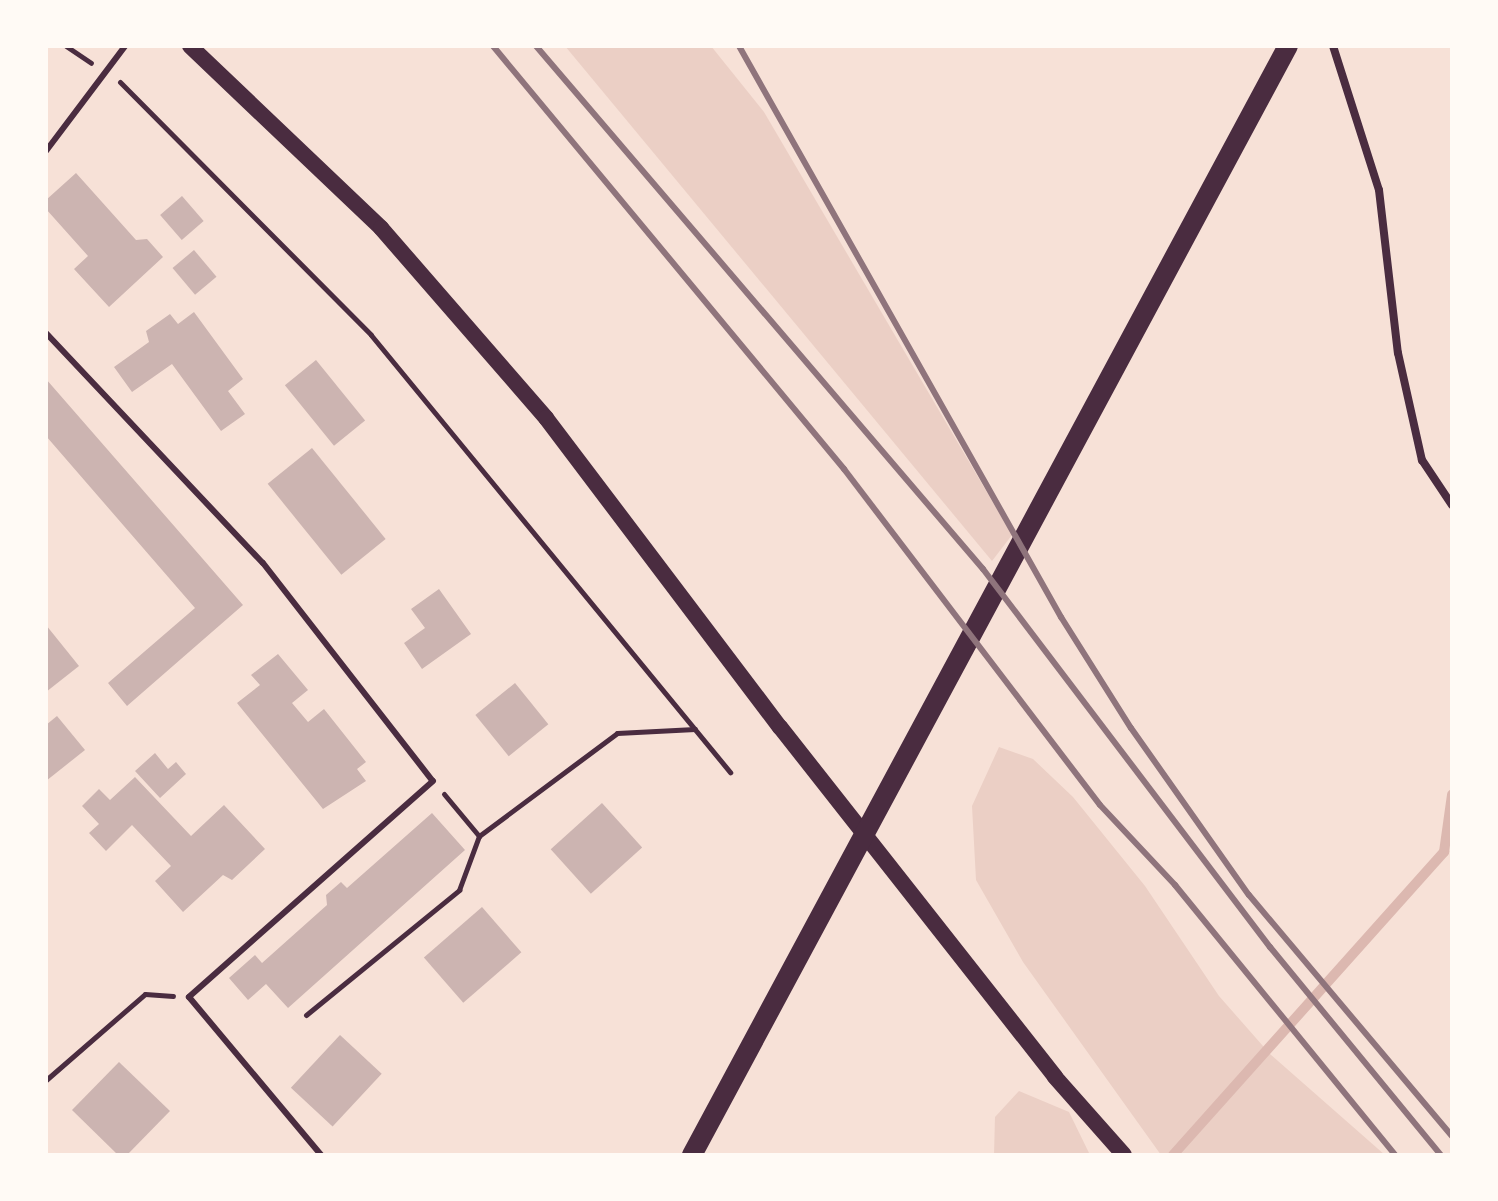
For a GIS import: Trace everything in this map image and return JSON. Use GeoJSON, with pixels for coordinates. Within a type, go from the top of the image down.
{"type":"FeatureCollection","features":[{"type":"Feature","properties":{"kind":"main road"},"geometry":{"type":"LineString","coordinates":[[190,46],[381,228],[546,418],[780,727],[1055,1077],[1124,1155]]}},
{"type":"Feature","properties":{"kind":"main road"},"geometry":{"type":"LineString","coordinates":[[692,1155],[1288,46]]}},
{"type":"Feature","properties":{"kind":"street"},"geometry":{"type":"LineString","coordinates":[[1333,46],[1379,190],[1398,353],[1422,460],[1452,505]]}},
{"type":"Feature","properties":{"kind":"lane"},"geometry":{"type":"LineString","coordinates":[[46,151],[125,46]]}},
{"type":"Feature","properties":{"kind":"lane"},"geometry":{"type":"LineString","coordinates":[[46,333],[263,563],[433,781],[189,997],[321,1155]]}},
{"type":"Feature","properties":{"kind":"path"},"geometry":{"type":"LineString","coordinates":[[66,46],[127,87],[371,335],[730,772]]}},
{"type":"Feature","properties":{"kind":"path"},"geometry":{"type":"LineString","coordinates":[[306,1015],[459,890],[479,836],[617,733],[695,729]]}},
{"type":"Feature","properties":{"kind":"path"},"geometry":{"type":"LineString","coordinates":[[433,781],[479,836]]}},
{"type":"Feature","properties":{"kind":"path"},"geometry":{"type":"LineString","coordinates":[[46,1080],[145,994],[189,997]]}},
{"type":"Feature","properties":{"kind":"shaded area"},"geometry":{"type":"Polygon","coordinates":[[[565,46],[711,46],[764,112],[1012,535],[992,561],[565,46]]]}},
{"type":"Feature","properties":{"kind":"shaded area"},"geometry":{"type":"Polygon","coordinates":[[[999,747],[1033,759],[1073,797],[1145,886],[1219,996],[1270,1054],[1385,1155],[1161,1155],[1023,962],[976,880],[972,806],[999,747]]]}},
{"type":"Feature","properties":{"kind":"shaded area"},"geometry":{"type":"Polygon","coordinates":[[[1019,1091],[1069,1112],[1090,1155],[994,1155],[995,1117],[1019,1091]]]}},
{"type":"Feature","properties":{"kind":"building"},"geometry":{"type":"Polygon","coordinates":[[[76,173],[136,240],[147,239],[163,257],[109,307],[74,269],[88,256],[46,209],[46,200],[76,173]]]}},
{"type":"Feature","properties":{"kind":"building"},"geometry":{"type":"Polygon","coordinates":[[[182,196],[204,221],[182,240],[160,215],[182,196]]]}},
{"type":"Feature","properties":{"kind":"building"},"geometry":{"type":"Polygon","coordinates":[[[194,250],[216,277],[195,295],[173,268],[194,250]]]}},
{"type":"Feature","properties":{"kind":"building"},"geometry":{"type":"Polygon","coordinates":[[[194,312],[243,379],[228,391],[245,414],[221,431],[172,364],[132,392],[114,367],[149,342],[146,331],[170,314],[178,324],[194,312]]]}},
{"type":"Feature","properties":{"kind":"building"},"geometry":{"type":"Polygon","coordinates":[[[316,360],[365,421],[334,446],[285,385],[316,360]]]}},
{"type":"Feature","properties":{"kind":"building"},"geometry":{"type":"Polygon","coordinates":[[[46,379],[243,605],[127,706],[108,683],[195,608],[46,436],[46,379]]]}},
{"type":"Feature","properties":{"kind":"building"},"geometry":{"type":"Polygon","coordinates":[[[312,448],[386,539],[341,575],[268,484],[312,448]]]}},
{"type":"Feature","properties":{"kind":"building"},"geometry":{"type":"Polygon","coordinates":[[[439,589],[471,634],[422,669],[404,643],[425,628],[411,609],[439,589]]]}},
{"type":"Feature","properties":{"kind":"building"},"geometry":{"type":"Polygon","coordinates":[[[46,625],[79,666],[46,692],[46,625]]]}},
{"type":"Feature","properties":{"kind":"building"},"geometry":{"type":"Polygon","coordinates":[[[278,654],[308,690],[292,703],[308,722],[324,709],[366,762],[357,769],[366,781],[323,809],[237,703],[260,685],[251,675],[278,654]]]}},
{"type":"Feature","properties":{"kind":"building"},"geometry":{"type":"Polygon","coordinates":[[[515,683],[548,724],[509,756],[475,715],[515,683]]]}},
{"type":"Feature","properties":{"kind":"building"},"geometry":{"type":"Polygon","coordinates":[[[57,716],[85,750],[46,781],[46,725],[57,716]]]}},
{"type":"Feature","properties":{"kind":"building"},"geometry":{"type":"Polygon","coordinates":[[[155,753],[168,769],[176,762],[186,774],[160,798],[135,771],[155,753]]]}},
{"type":"Feature","properties":{"kind":"building"},"geometry":{"type":"Polygon","coordinates":[[[135,777],[191,836],[224,805],[265,849],[232,880],[223,875],[183,912],[155,881],[171,866],[132,825],[106,851],[89,833],[99,824],[82,806],[99,789],[110,800],[135,777]]]}},
{"type":"Feature","properties":{"kind":"building"},"geometry":{"type":"Polygon","coordinates":[[[602,803],[642,848],[591,894],[551,849],[602,803]]]}},
{"type":"Feature","properties":{"kind":"building"},"geometry":{"type":"Polygon","coordinates":[[[432,813],[465,850],[288,1008],[266,984],[248,1000],[229,978],[255,955],[262,963],[327,905],[326,895],[341,882],[347,888],[432,813]]]}},
{"type":"Feature","properties":{"kind":"building"},"geometry":{"type":"Polygon","coordinates":[[[482,907],[521,952],[463,1003],[424,958],[482,907]]]}},
{"type":"Feature","properties":{"kind":"building"},"geometry":{"type":"Polygon","coordinates":[[[340,1035],[382,1074],[333,1127],[291,1088],[340,1035]]]}},
{"type":"Feature","properties":{"kind":"building"},"geometry":{"type":"Polygon","coordinates":[[[119,1062],[170,1111],[127,1155],[118,1155],[72,1110],[119,1062]]]}},
{"type":"Feature","properties":{"kind":"waterway"},"geometry":{"type":"LineString","coordinates":[[1173,1155],[1444,852],[1452,795]]}},
{"type":"Feature","properties":{"kind":"railway"},"geometry":{"type":"LineString","coordinates":[[493,46],[844,469],[1100,805],[1175,885],[1395,1155]]}},
{"type":"Feature","properties":{"kind":"railway"},"geometry":{"type":"LineString","coordinates":[[536,46],[983,569],[1270,947],[1441,1155]]}},
{"type":"Feature","properties":{"kind":"railway"},"geometry":{"type":"LineString","coordinates":[[739,46],[1061,617],[1131,728],[1249,895],[1452,1136]]}}]}
